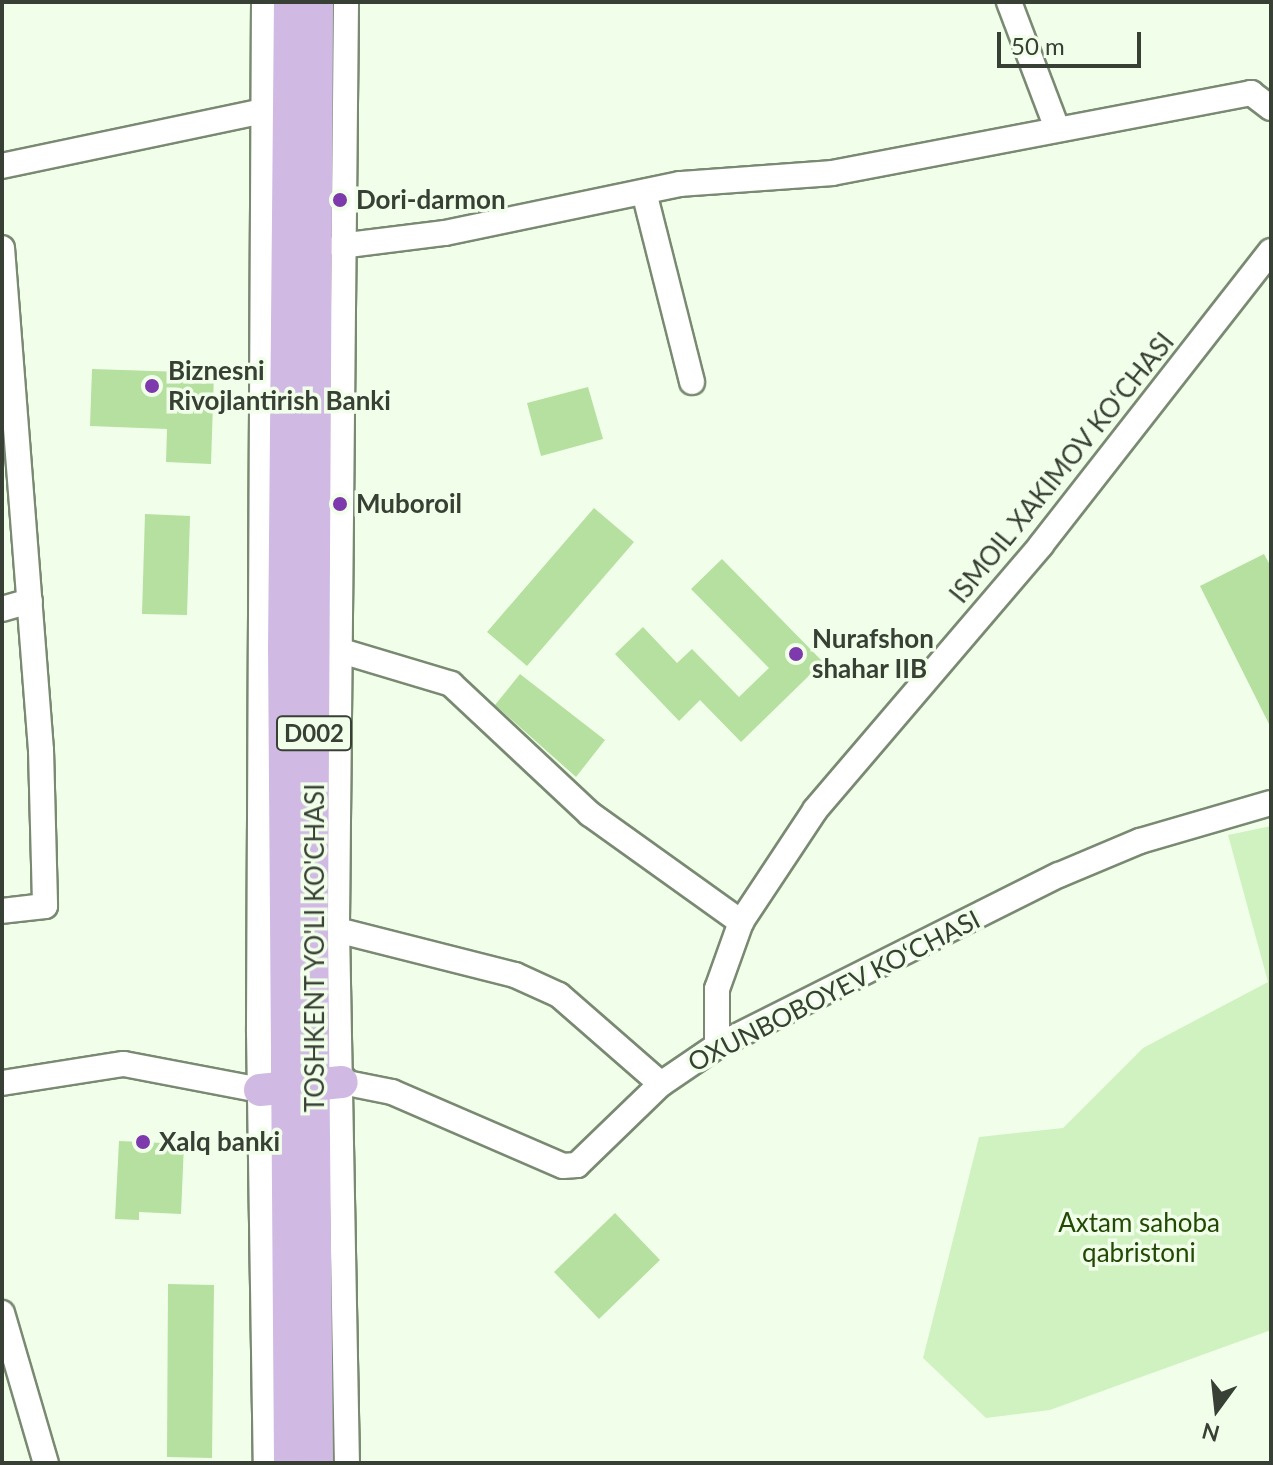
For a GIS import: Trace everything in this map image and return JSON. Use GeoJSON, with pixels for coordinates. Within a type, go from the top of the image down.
{"type":"FeatureCollection","features":[{"type":"Feature","properties":{"kind":"main road","name":"TOSHKENT YO'LI KO'CHASI"},"geometry":{"type":"LineString","coordinates":[[290,2],[273,649],[301,1086],[317,1463]]}},
{"type":"Feature","properties":{"kind":"main road","name":"TOSHKENT YO'LI KO'CHASI"},"geometry":{"type":"LineString","coordinates":[[290,1463],[301,1086],[317,2]]}},
{"type":"Feature","properties":{"kind":"street"},"geometry":{"type":"LineString","coordinates":[[264,2],[262,111],[273,649]]}},
{"type":"Feature","properties":{"kind":"street"},"geometry":{"type":"LineString","coordinates":[[266,1463],[301,1086],[337,930],[340,246],[346,2]]}},
{"type":"Feature","properties":{"kind":"street"},"geometry":{"type":"LineString","coordinates":[[1009,2],[1056,126]]}},
{"type":"Feature","properties":{"kind":"street"},"geometry":{"type":"LineString","coordinates":[[340,246],[445,233],[680,184],[832,173],[1056,126],[1251,93],[1271,108]]}},
{"type":"Feature","properties":{"kind":"street"},"geometry":{"type":"LineString","coordinates":[[2,166],[262,111]]}},
{"type":"Feature","properties":{"kind":"street"},"geometry":{"type":"LineString","coordinates":[[644,192],[692,382]]}},
{"type":"Feature","properties":{"kind":"street"},"geometry":{"type":"LineString","coordinates":[[2,248],[30,601],[45,906],[2,911]]}},
{"type":"Feature","properties":{"kind":"street","name":"ISMOIL XAKIMOV KO‘CHASI"},"geometry":{"type":"LineString","coordinates":[[717,1046],[717,989],[741,922],[815,810],[1041,545],[1271,251]]}},
{"type":"Feature","properties":{"kind":"street"},"geometry":{"type":"LineString","coordinates":[[2,609],[30,601]]}},
{"type":"Feature","properties":{"kind":"street"},"geometry":{"type":"LineString","coordinates":[[338,650],[451,684],[590,814],[741,922]]}},
{"type":"Feature","properties":{"kind":"street","name":"OXUNBOBOYEV KO‘CHASI"},"geometry":{"type":"LineString","coordinates":[[2,1083],[124,1064],[301,1086],[392,1092],[563,1166],[589,1158],[661,1084],[717,1046],[1059,875],[1140,841],[1271,803]]}},
{"type":"Feature","properties":{"kind":"street"},"geometry":{"type":"LineString","coordinates":[[337,930],[515,975],[559,995],[661,1084]]}},
{"type":"Feature","properties":{"kind":"street"},"geometry":{"type":"LineString","coordinates":[[301,1086],[347,1463]]}},
{"type":"Feature","properties":{"kind":"street"},"geometry":{"type":"LineString","coordinates":[[2,1313],[46,1463]]}},
{"type":"Feature","properties":{"kind":"green space","name":"Axtam sahoba qabristoni"},"geometry":{"type":"Polygon","coordinates":[[[1271,826],[1271,1330],[1050,1410],[986,1418],[923,1358],[979,1137],[1063,1128],[1143,1048],[1268,982],[1228,835],[1271,826]]]}},
{"type":"Feature","properties":{"kind":"building"},"geometry":{"type":"Polygon","coordinates":[[[92,369],[214,373],[211,464],[166,462],[167,429],[90,426],[92,369]]]}},
{"type":"Feature","properties":{"kind":"building"},"geometry":{"type":"Polygon","coordinates":[[[588,387],[603,439],[541,456],[527,403],[588,387]]]}},
{"type":"Feature","properties":{"kind":"building"},"geometry":{"type":"Polygon","coordinates":[[[594,508],[634,542],[527,666],[487,632],[594,508]]]}},
{"type":"Feature","properties":{"kind":"building"},"geometry":{"type":"Polygon","coordinates":[[[145,514],[190,516],[187,615],[142,614],[145,514]]]}},
{"type":"Feature","properties":{"kind":"building"},"geometry":{"type":"Polygon","coordinates":[[[1264,554],[1271,567],[1271,728],[1200,586],[1264,554]]]}},
{"type":"Feature","properties":{"kind":"building"},"geometry":{"type":"Polygon","coordinates":[[[722,559],[823,662],[741,742],[700,700],[679,721],[615,654],[643,627],[677,663],[692,649],[739,697],[769,668],[691,589],[722,559]]]}},
{"type":"Feature","properties":{"kind":"building"},"geometry":{"type":"Polygon","coordinates":[[[520,674],[605,740],[576,777],[495,705],[520,674]]]}},
{"type":"Feature","properties":{"kind":"building"},"geometry":{"type":"Polygon","coordinates":[[[119,1141],[184,1144],[181,1214],[139,1212],[139,1220],[115,1219],[119,1141]]]}},
{"type":"Feature","properties":{"kind":"building"},"geometry":{"type":"Polygon","coordinates":[[[615,1213],[660,1260],[599,1319],[554,1272],[615,1213]]]}},
{"type":"Feature","properties":{"kind":"building"},"geometry":{"type":"Polygon","coordinates":[[[168,1284],[214,1285],[212,1458],[167,1457],[168,1284]]]}},
{"type":"Feature","properties":{"kind":"place","name":"Dori-darmon"},"geometry":{"type":"Point","coordinates":[340,200]}},
{"type":"Feature","properties":{"kind":"place","name":"Biznesni Rivojlantirish Banki"},"geometry":{"type":"Point","coordinates":[152,386]}},
{"type":"Feature","properties":{"kind":"place","name":"Muboroil"},"geometry":{"type":"Point","coordinates":[340,504]}},
{"type":"Feature","properties":{"kind":"place","name":"Nurafshon shahar IIB"},"geometry":{"type":"Point","coordinates":[796,654]}},
{"type":"Feature","properties":{"kind":"place","name":"Xalq banki"},"geometry":{"type":"Point","coordinates":[143,1142]}}]}
